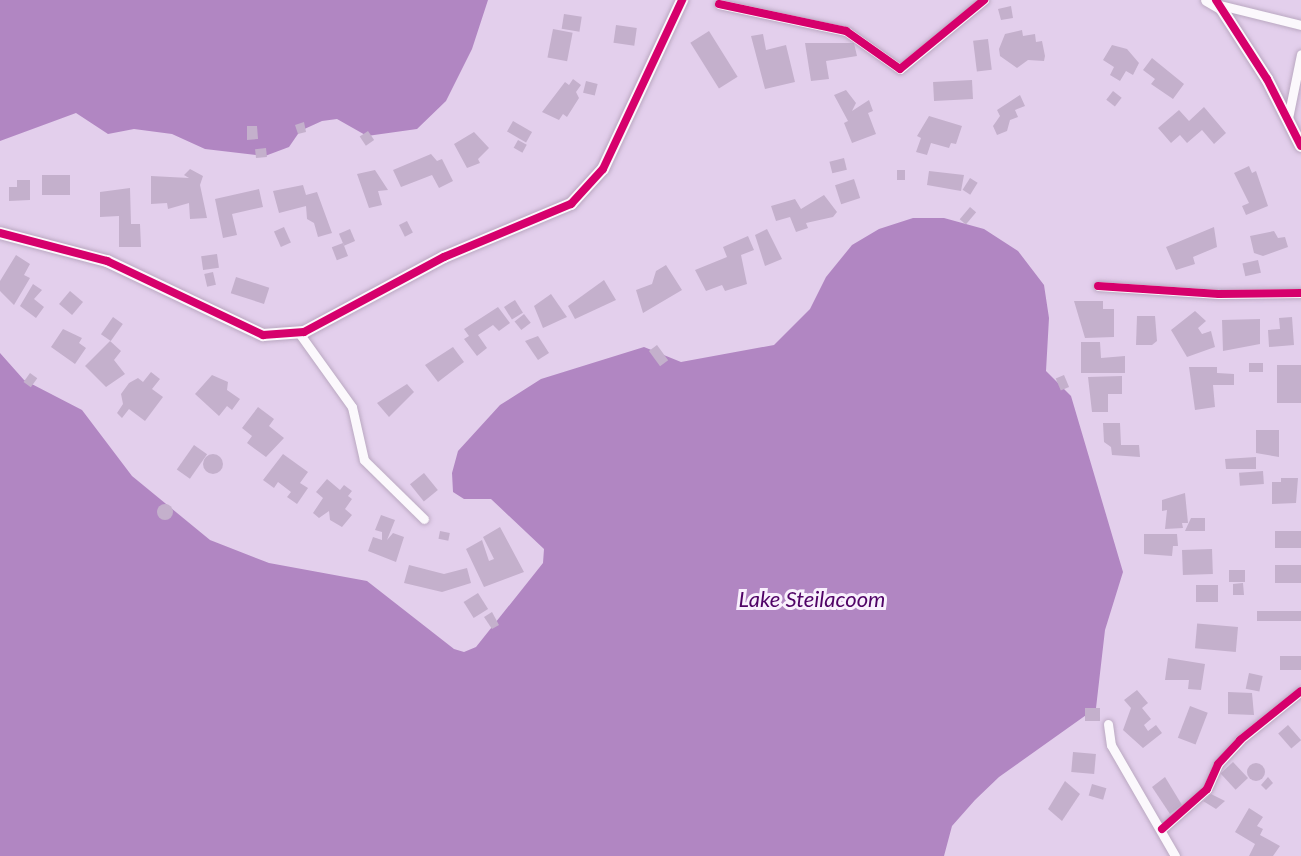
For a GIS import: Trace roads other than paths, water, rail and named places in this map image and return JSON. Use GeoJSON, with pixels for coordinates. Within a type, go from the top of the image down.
{"type":"FeatureCollection","features":[{"type":"Feature","properties":{"kind":"street"},"geometry":{"type":"LineString","coordinates":[[0,233],[107,261],[263,335],[299,333],[444,257],[572,204],[603,169],[682,0]]}},
{"type":"Feature","properties":{"kind":"street"},"geometry":{"type":"LineString","coordinates":[[718,4],[846,31],[900,69],[984,0]]}},
{"type":"Feature","properties":{"kind":"street"},"geometry":{"type":"LineString","coordinates":[[1207,0],[1301,25]]}},
{"type":"Feature","properties":{"kind":"street"},"geometry":{"type":"LineString","coordinates":[[1219,4],[1288,118],[1301,146]]}},
{"type":"Feature","properties":{"kind":"street"},"geometry":{"type":"LineString","coordinates":[[1288,118],[1301,54]]}},
{"type":"Feature","properties":{"kind":"street"},"geometry":{"type":"LineString","coordinates":[[1098,286],[1219,294],[1301,293]]}},
{"type":"Feature","properties":{"kind":"street"},"geometry":{"type":"LineString","coordinates":[[299,333],[352,407],[364,460],[424,519]]}},
{"type":"Feature","properties":{"kind":"street"},"geometry":{"type":"LineString","coordinates":[[1162,829],[1207,789],[1218,764],[1240,740],[1301,691]]}},
{"type":"Feature","properties":{"kind":"street"},"geometry":{"type":"LineString","coordinates":[[1108,724],[1111,745],[1162,829],[1175,856]]}},
{"type":"Feature","properties":{"kind":"water"},"geometry":{"type":"Polygon","coordinates":[[[0,0],[488,0],[472,49],[446,101],[417,129],[367,136],[337,119],[322,121],[300,131],[289,147],[265,156],[205,149],[172,134],[134,129],[108,134],[76,113],[0,141],[0,0]]]}},
{"type":"Feature","properties":{"kind":"water","name":"Lake Steilacoom"},"geometry":{"type":"Polygon","coordinates":[[[913,218],[944,218],[984,229],[1018,251],[1044,285],[1049,318],[1046,371],[1071,396],[1123,572],[1105,630],[1096,708],[999,777],[975,800],[952,826],[944,856],[0,856],[0,353],[24,380],[82,410],[132,476],[210,540],[269,563],[367,581],[454,649],[464,652],[476,647],[543,563],[544,549],[491,499],[464,499],[453,492],[452,473],[458,451],[500,405],[541,379],[644,347],[681,362],[774,345],[810,309],[826,277],[852,245],[879,229],[913,218]]]}}]}
